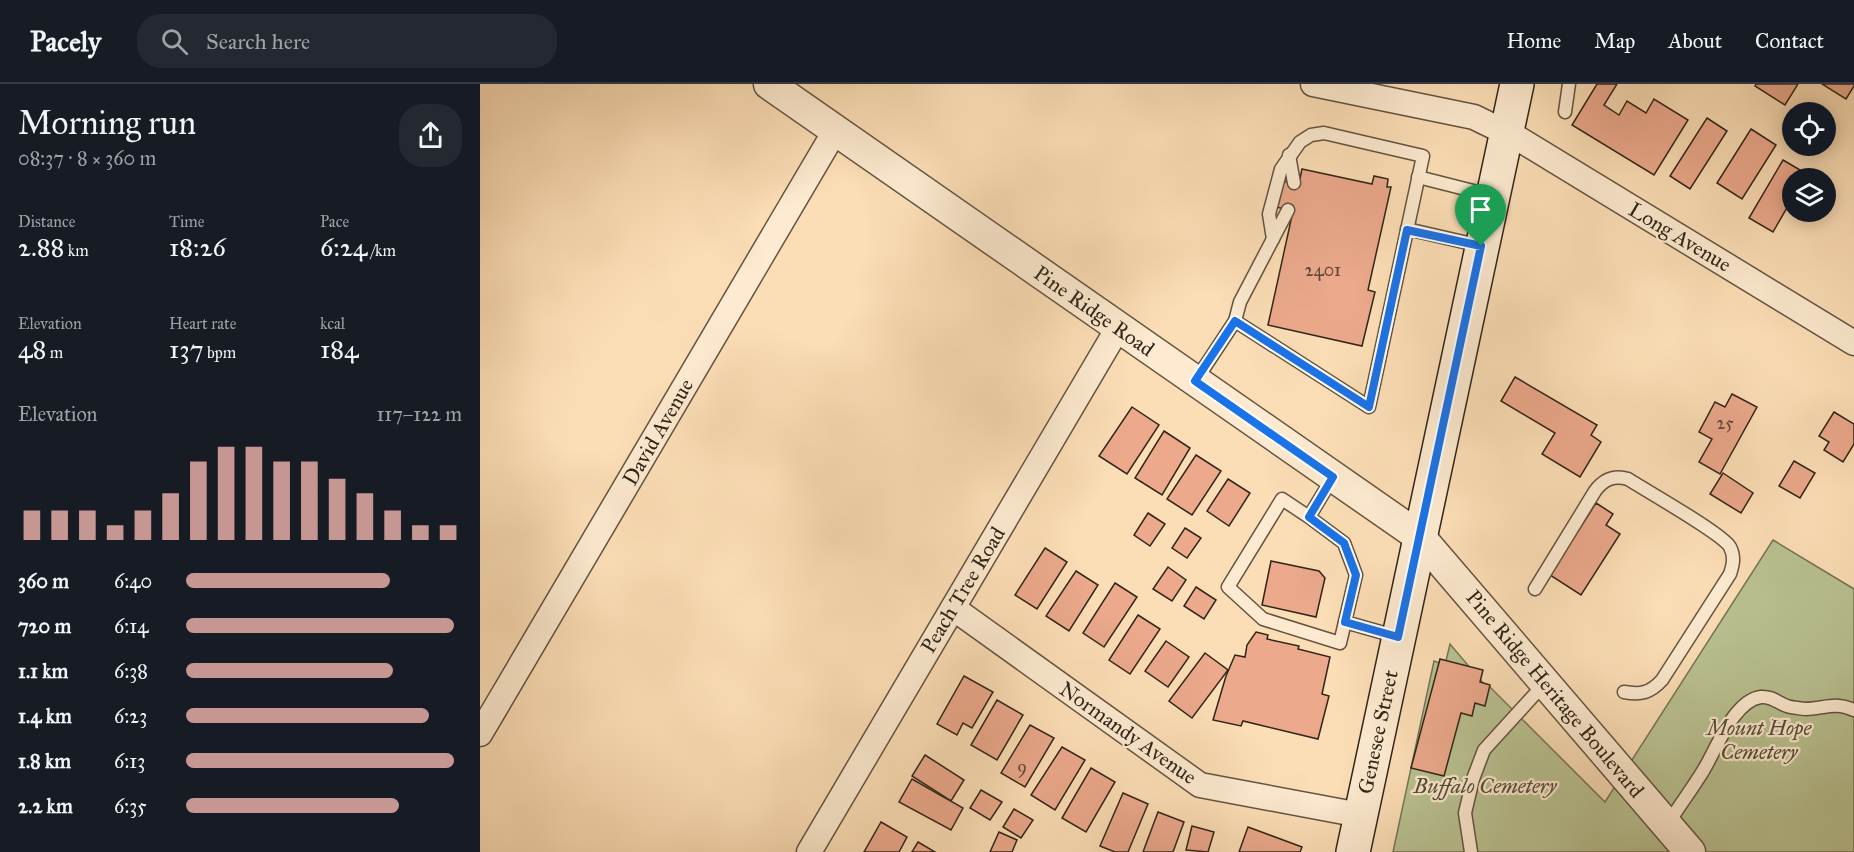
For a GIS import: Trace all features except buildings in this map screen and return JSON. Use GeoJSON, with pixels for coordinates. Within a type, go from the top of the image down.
{"type":"FeatureCollection","features":[{"type":"Feature","properties":{"kind":"main road","name":"Genesee Street"},"geometry":{"type":"LineString","coordinates":[[1353,852],[1517,84]]}},
{"type":"Feature","properties":{"kind":"street","name":"Pine Ridge Road"},"geometry":{"type":"LineString","coordinates":[[769,84],[1420,537]]}},
{"type":"Feature","properties":{"kind":"street","name":"Long Avenue"},"geometry":{"type":"LineString","coordinates":[[1313,84],[1474,117],[1506,132],[1854,343]]}},
{"type":"Feature","properties":{"kind":"street","name":"David Avenue"},"geometry":{"type":"LineString","coordinates":[[480,734],[835,131]]}},
{"type":"Feature","properties":{"kind":"street","name":"Peach Tree Road"},"geometry":{"type":"LineString","coordinates":[[809,852],[1118,328]]}},
{"type":"Feature","properties":{"kind":"street","name":"Pine Ridge Heritage Boulevard"},"geometry":{"type":"LineString","coordinates":[[1420,537],[1690,852]]}},
{"type":"Feature","properties":{"kind":"street","name":"Normandy Avenue"},"geometry":{"type":"LineString","coordinates":[[953,608],[1200,785],[1360,816]]}},
{"type":"Feature","properties":{"kind":"lane"},"geometry":{"type":"LineString","coordinates":[[1565,112],[1569,84]]}},
{"type":"Feature","properties":{"kind":"lane"},"geometry":{"type":"LineString","coordinates":[[1235,321],[1369,407],[1423,156],[1324,133],[1311,135],[1288,154],[1281,169],[1269,214],[1274,239]]}},
{"type":"Feature","properties":{"kind":"lane"},"geometry":{"type":"LineString","coordinates":[[1288,154],[1294,183]]}},
{"type":"Feature","properties":{"kind":"lane"},"geometry":{"type":"LineString","coordinates":[[1418,177],[1493,196]]}},
{"type":"Feature","properties":{"kind":"lane"},"geometry":{"type":"LineString","coordinates":[[1195,381],[1235,321],[1240,302],[1288,210]]}},
{"type":"Feature","properties":{"kind":"lane"},"geometry":{"type":"LineString","coordinates":[[1407,230],[1481,246]]}},
{"type":"Feature","properties":{"kind":"lane"},"geometry":{"type":"LineString","coordinates":[[1309,517],[1333,477]]}},
{"type":"Feature","properties":{"kind":"lane"},"geometry":{"type":"LineString","coordinates":[[1534,589],[1595,490],[1610,478],[1628,479],[1723,538],[1733,555],[1730,574],[1662,680],[1647,693],[1624,692]]}},
{"type":"Feature","properties":{"kind":"lane"},"geometry":{"type":"LineString","coordinates":[[1282,500],[1309,517],[1344,543],[1356,575],[1340,643],[1263,619],[1228,587],[1282,500]]}},
{"type":"Feature","properties":{"kind":"lane"},"geometry":{"type":"LineString","coordinates":[[1345,622],[1398,637]]}},
{"type":"Feature","properties":{"kind":"lane"},"geometry":{"type":"LineString","coordinates":[[1471,852],[1465,813],[1473,779],[1484,750],[1546,682]]}},
{"type":"Feature","properties":{"kind":"lane"},"geometry":{"type":"LineString","coordinates":[[1667,825],[1704,769],[1718,740],[1740,710],[1752,700],[1768,697],[1786,706],[1807,709],[1830,704],[1854,710]]}},
{"type":"Feature","properties":{"kind":"green space"},"geometry":{"type":"Polygon","coordinates":[[[1773,540],[1854,589],[1854,852],[1393,852],[1434,661],[1445,665],[1450,644],[1483,683],[1489,686],[1605,802],[1773,540]]]}},
{"type":"Feature","properties":{"kind":"route"},"geometry":{"type":"LineString","coordinates":[[1407,230],[1481,246],[1398,637],[1345,622],[1356,575],[1344,543],[1309,517],[1333,477],[1195,381],[1235,321],[1369,407],[1407,230]]}},
{"type":"Feature","properties":{"kind":"park label","name":"Mount Hope Cemetery"},"geometry":{"type":"Point","coordinates":[1759,740]}},
{"type":"Feature","properties":{"kind":"park label","name":"Buffalo Cemetery"},"geometry":{"type":"Point","coordinates":[1485,786]}}]}
